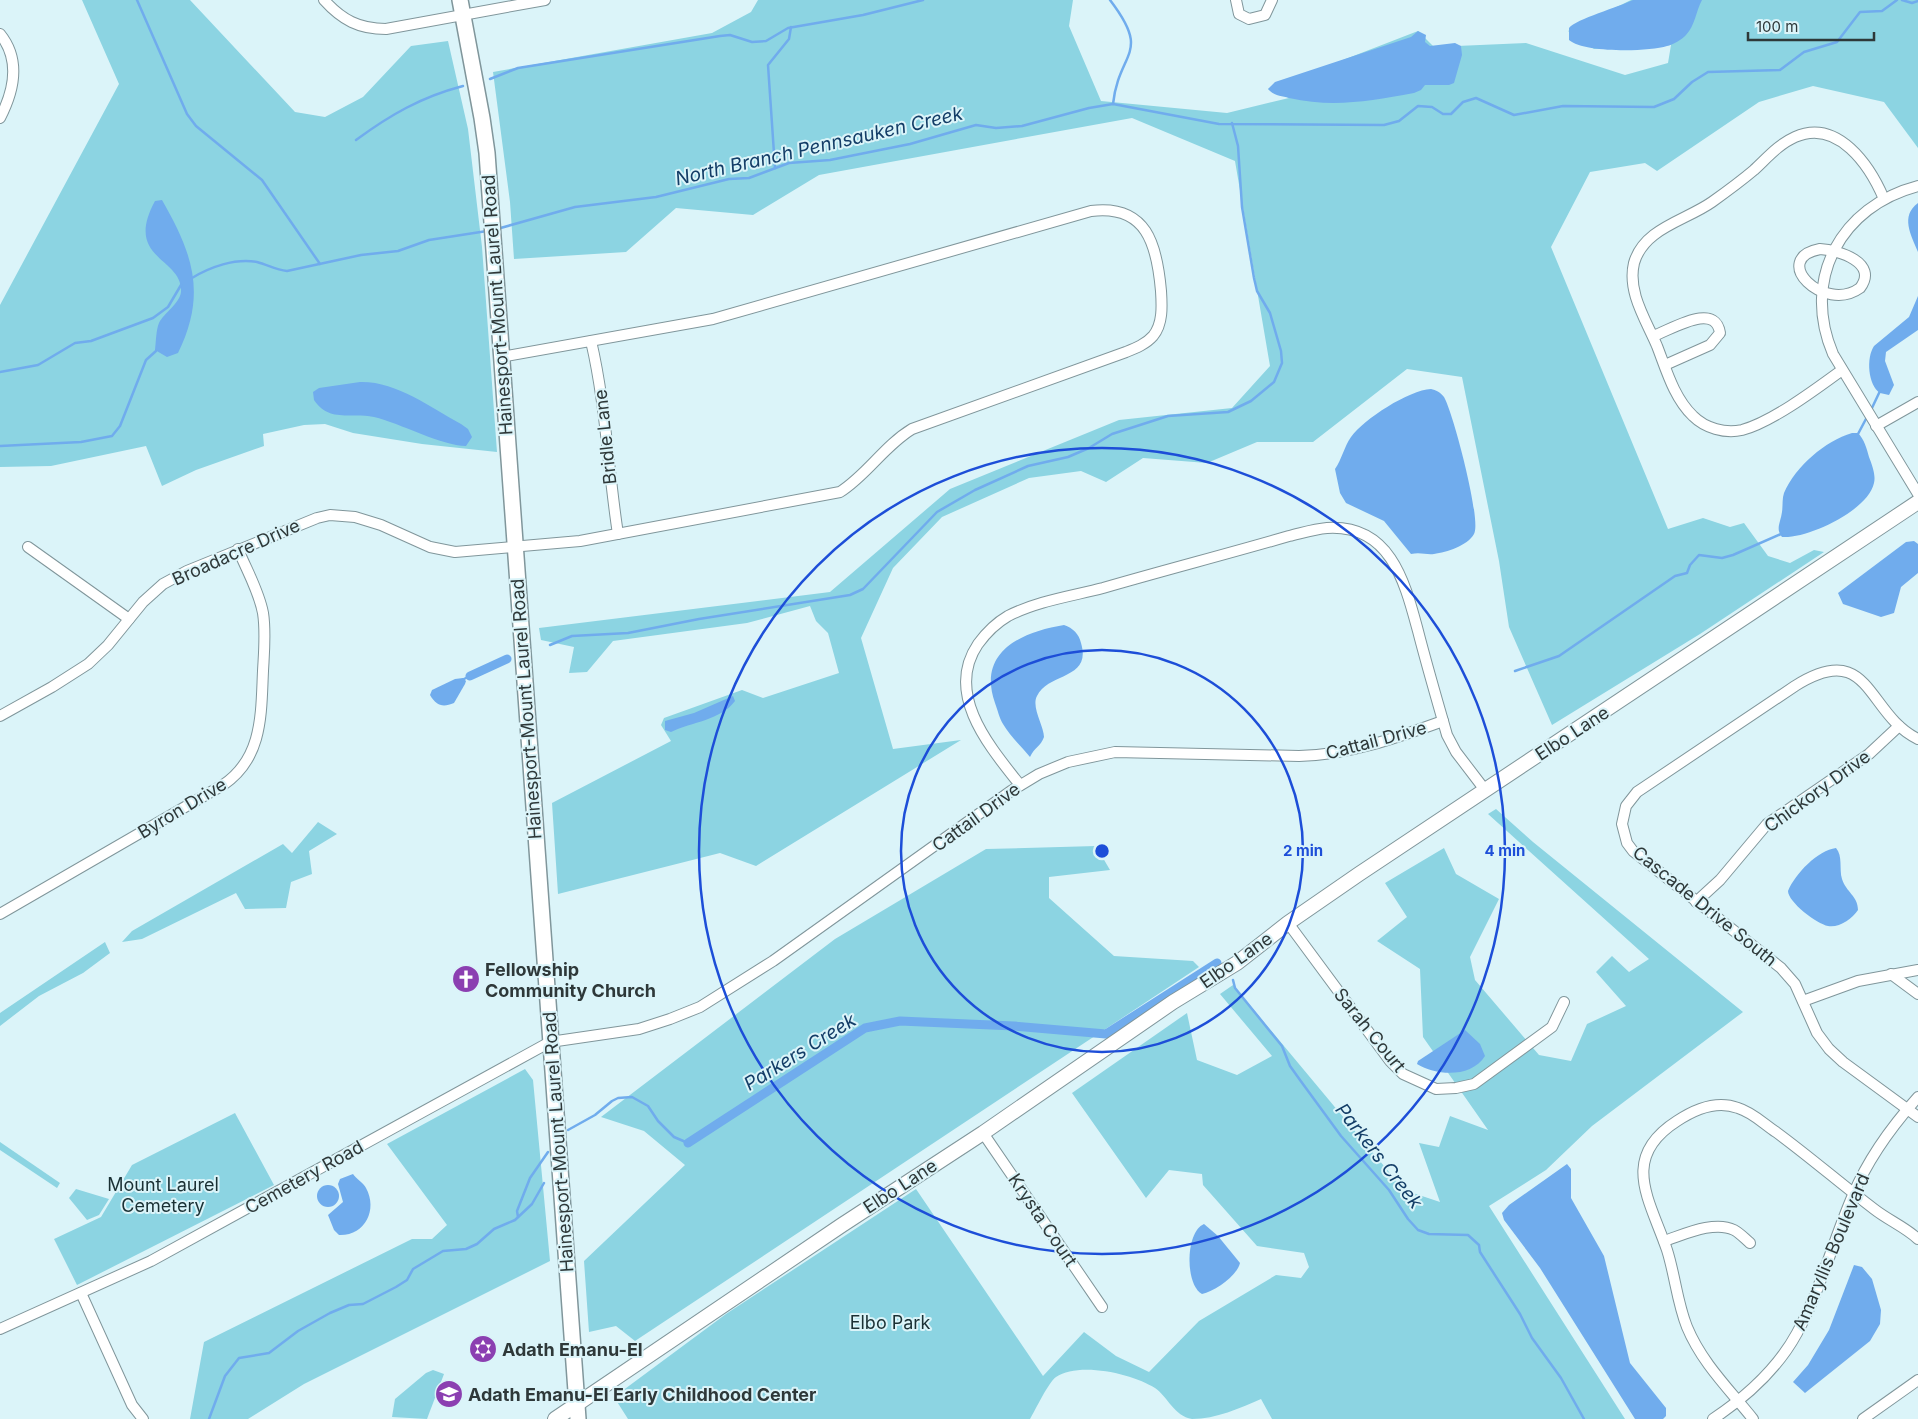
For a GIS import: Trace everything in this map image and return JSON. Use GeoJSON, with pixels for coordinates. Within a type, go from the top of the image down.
{"type":"FeatureCollection","features":[{"type":"Feature","properties":{"kind":"main road","name":"Hainesport-Mount Laurel Road"},"geometry":{"type":"LineString","coordinates":[[461,7],[482,118],[492,222],[500,357],[578,1419]]}},
{"type":"Feature","properties":{"kind":"street"},"geometry":{"type":"LineString","coordinates":[[324,0],[345,20],[370,29],[397,28],[461,7],[544,0]]}},
{"type":"Feature","properties":{"kind":"street"},"geometry":{"type":"LineString","coordinates":[[1236,0],[1239,14],[1249,19],[1266,15],[1272,0]]}},
{"type":"Feature","properties":{"kind":"street"},"geometry":{"type":"LineString","coordinates":[[0,34],[9,50],[14,75],[12,88],[0,118]]}},
{"type":"Feature","properties":{"kind":"street"},"geometry":{"type":"LineString","coordinates":[[1842,370],[1760,423],[1730,432],[1710,427],[1693,416],[1680,400],[1638,302],[1633,283],[1634,264],[1642,247],[1654,233],[1702,208],[1733,186],[1787,141],[1805,133],[1815,133],[1843,142],[1864,162],[1884,199]]}},
{"type":"Feature","properties":{"kind":"street"},"geometry":{"type":"LineString","coordinates":[[1918,186],[1884,199],[1860,214],[1834,250],[1826,268],[1822,291],[1824,331],[1842,370],[1918,494]]}},
{"type":"Feature","properties":{"kind":"street","name":"Broadacre Drive"},"geometry":{"type":"LineString","coordinates":[[0,716],[88,664],[108,645],[143,602],[163,584],[187,571],[238,549],[304,522],[330,515],[368,520],[418,543],[455,552],[514,548],[618,534],[840,492],[849,486],[886,449],[912,429],[1138,347],[1153,335],[1158,326],[1162,306],[1159,271],[1149,236],[1135,219],[1115,210],[1091,211],[713,319],[500,357]]}},
{"type":"Feature","properties":{"kind":"street"},"geometry":{"type":"LineString","coordinates":[[1820,249],[1834,250],[1851,256],[1861,265],[1865,276],[1864,283],[1855,292],[1836,295],[1822,291],[1805,282],[1799,267],[1808,252],[1820,249]]}},
{"type":"Feature","properties":{"kind":"street"},"geometry":{"type":"LineString","coordinates":[[1653,336],[1698,318],[1714,319],[1719,325],[1720,333],[1710,345],[1665,365]]}},
{"type":"Feature","properties":{"kind":"street","name":"Bridle Lane"},"geometry":{"type":"LineString","coordinates":[[590,341],[602,397],[608,468],[618,534]]}},
{"type":"Feature","properties":{"kind":"street"},"geometry":{"type":"LineString","coordinates":[[1876,426],[1918,402]]}},
{"type":"Feature","properties":{"kind":"street","name":"Elbo Lane"},"geometry":{"type":"LineString","coordinates":[[555,1419],[577,1402],[983,1133],[1173,1002],[1237,963],[1288,923],[1485,790],[1918,502]]}},
{"type":"Feature","properties":{"kind":"street"},"geometry":{"type":"LineString","coordinates":[[1020,785],[980,729],[972,714],[966,693],[965,682],[969,660],[981,640],[998,622],[1034,606],[1314,530],[1339,528],[1362,534],[1381,546],[1397,566],[1406,589],[1447,734],[1456,752],[1485,790]]}},
{"type":"Feature","properties":{"kind":"street"},"geometry":{"type":"LineString","coordinates":[[28,547],[129,619]]}},
{"type":"Feature","properties":{"kind":"street","name":"Byron Drive"},"geometry":{"type":"LineString","coordinates":[[0,914],[223,785],[232,779],[248,761],[260,727],[264,635],[260,602],[238,549]]}},
{"type":"Feature","properties":{"kind":"street","name":"Cascade Drive South"},"geometry":{"type":"LineString","coordinates":[[1918,739],[1899,726],[1860,679],[1842,671],[1822,672],[1795,686],[1637,792],[1626,806],[1622,824],[1627,843],[1640,858],[1781,968],[1795,984],[1817,1033],[1829,1050],[1918,1117]]}},
{"type":"Feature","properties":{"kind":"street","name":"Cattail Drive"},"geometry":{"type":"LineString","coordinates":[[550,1042],[639,1029],[670,1019],[715,999],[780,956],[1020,785],[1039,774],[1068,762],[1099,754],[1131,752],[1250,756],[1329,755],[1356,749],[1443,720]]}},
{"type":"Feature","properties":{"kind":"street","name":"Chickory Drive"},"geometry":{"type":"LineString","coordinates":[[1696,902],[1720,880],[1770,821],[1869,754],[1899,726]]}},
{"type":"Feature","properties":{"kind":"street","name":"Sarah Court"},"geometry":{"type":"LineString","coordinates":[[1288,923],[1390,1061],[1403,1074],[1436,1090],[1474,1084],[1552,1027],[1564,1002]]}},
{"type":"Feature","properties":{"kind":"street"},"geometry":{"type":"LineString","coordinates":[[1803,1001],[1858,981],[1918,970]]}},
{"type":"Feature","properties":{"kind":"street"},"geometry":{"type":"LineString","coordinates":[[1891,974],[1918,994]]}},
{"type":"Feature","properties":{"kind":"street","name":"Cemetery Road"},"geometry":{"type":"LineString","coordinates":[[0,1329],[151,1261],[550,1042]]}},
{"type":"Feature","properties":{"kind":"street","name":"Amaryllis Boulevard"},"geometry":{"type":"LineString","coordinates":[[1713,1419],[1738,1401],[1774,1366],[1797,1333],[1819,1285],[1854,1192],[1885,1138],[1918,1097]]}},
{"type":"Feature","properties":{"kind":"street"},"geometry":{"type":"LineString","coordinates":[[1753,1419],[1714,1373],[1692,1337],[1681,1310],[1664,1242],[1644,1190],[1642,1178],[1645,1157],[1663,1130],[1689,1113],[1708,1106],[1728,1105],[1747,1112],[1876,1210],[1918,1239]]}},
{"type":"Feature","properties":{"kind":"street","name":"Krysta Court"},"geometry":{"type":"LineString","coordinates":[[983,1133],[1102,1307]]}},
{"type":"Feature","properties":{"kind":"street"},"geometry":{"type":"LineString","coordinates":[[1664,1242],[1692,1232],[1719,1227],[1736,1230],[1750,1243]]}},
{"type":"Feature","properties":{"kind":"street"},"geometry":{"type":"LineString","coordinates":[[81,1293],[132,1405],[143,1419]]}},
{"type":"Feature","properties":{"kind":"street"},"geometry":{"type":"LineString","coordinates":[[1863,1419],[1918,1380]]}},
{"type":"Feature","properties":{"kind":"green space"},"geometry":{"type":"Polygon","coordinates":[[[82,0],[190,0],[295,112],[325,117],[363,97],[411,46],[448,41],[468,129],[482,247],[497,452],[422,444],[353,433],[325,424],[304,425],[263,434],[264,446],[196,470],[162,486],[146,446],[51,466],[0,467],[0,305],[119,84],[82,0]]]}},
{"type":"Feature","properties":{"kind":"green space"},"geometry":{"type":"Polygon","coordinates":[[[758,0],[1073,0],[1069,26],[1101,101],[1227,113],[1289,98],[1268,89],[1418,31],[1434,47],[1526,43],[1625,75],[1668,63],[1671,45],[1594,49],[1568,31],[1631,0],[1918,0],[1918,148],[1884,102],[1813,86],[1759,102],[1657,171],[1645,163],[1590,172],[1551,247],[1668,529],[1703,518],[1730,527],[1744,523],[1768,556],[1790,563],[1814,550],[1824,552],[1700,634],[1552,725],[1509,627],[1499,561],[1462,377],[1407,369],[1313,442],[1257,442],[1207,463],[1143,458],[1106,482],[1081,471],[1029,478],[942,517],[893,568],[861,638],[893,749],[961,740],[756,866],[720,853],[558,894],[552,803],[671,741],[661,725],[664,718],[742,690],[763,698],[839,673],[828,633],[816,621],[810,606],[747,623],[613,641],[587,672],[569,673],[574,647],[541,640],[539,628],[830,592],[950,489],[1119,420],[1232,408],[1270,366],[1235,161],[1132,118],[819,175],[753,215],[676,208],[626,252],[514,259],[510,202],[493,72],[712,33],[751,12],[758,0]]]}},
{"type":"Feature","properties":{"kind":"green space","name":"Elbo Park"},"geometry":{"type":"Polygon","coordinates":[[[1496,809],[1533,842],[1743,1012],[1592,1126],[1546,1170],[1489,1206],[1625,1419],[1272,1419],[1261,1399],[1219,1415],[1192,1419],[1180,1414],[1160,1392],[1146,1383],[1106,1371],[1078,1370],[1066,1372],[1053,1380],[1030,1419],[628,1419],[614,1397],[726,1314],[916,1189],[1043,1376],[1084,1332],[1116,1356],[1149,1372],[1199,1321],[1276,1275],[1301,1278],[1309,1267],[1304,1253],[1257,1246],[1203,1185],[1202,1174],[1169,1170],[1146,1198],[1072,1093],[1187,1013],[1197,1060],[1237,1075],[1272,1056],[1220,994],[1233,985],[1404,1190],[1440,1202],[1419,1143],[1439,1147],[1450,1116],[1488,1130],[1423,1037],[1420,969],[1377,941],[1407,917],[1385,883],[1444,848],[1456,874],[1499,899],[1470,957],[1475,980],[1539,1055],[1571,1061],[1587,1024],[1626,1006],[1596,972],[1612,956],[1629,972],[1649,959],[1488,814],[1496,809]]]}},
{"type":"Feature","properties":{"kind":"green space"},"geometry":{"type":"Polygon","coordinates":[[[318,822],[337,834],[309,851],[312,874],[291,882],[286,908],[245,909],[236,893],[142,939],[122,942],[132,931],[283,844],[292,853],[318,822]]]}},
{"type":"Feature","properties":{"kind":"green space"},"geometry":{"type":"Polygon","coordinates":[[[1096,846],[1110,870],[1049,877],[1049,898],[1114,956],[1193,961],[1199,967],[635,1341],[616,1326],[589,1332],[584,1261],[685,1165],[644,1131],[601,1117],[835,939],[986,849],[1096,846]]]}},
{"type":"Feature","properties":{"kind":"green space"},"geometry":{"type":"Polygon","coordinates":[[[105,942],[110,953],[83,973],[39,996],[0,1026],[0,1013],[105,942]]]}},
{"type":"Feature","properties":{"kind":"green space"},"geometry":{"type":"Polygon","coordinates":[[[525,1069],[533,1080],[550,1261],[304,1384],[248,1419],[190,1419],[204,1342],[412,1239],[432,1239],[447,1225],[387,1144],[525,1069]]]}},
{"type":"Feature","properties":{"kind":"green space","name":"Mount Laurel Cemetery"},"geometry":{"type":"Polygon","coordinates":[[[235,1113],[274,1185],[77,1285],[54,1239],[101,1217],[132,1165],[235,1113]]]}},
{"type":"Feature","properties":{"kind":"green space"},"geometry":{"type":"Polygon","coordinates":[[[0,1142],[60,1183],[57,1188],[0,1150],[0,1142]]]}},
{"type":"Feature","properties":{"kind":"green space"},"geometry":{"type":"Polygon","coordinates":[[[76,1189],[109,1199],[99,1215],[87,1220],[69,1198],[76,1189]]]}},
{"type":"Feature","properties":{"kind":"green space"},"geometry":{"type":"Polygon","coordinates":[[[433,1370],[444,1374],[427,1419],[392,1417],[395,1399],[426,1373],[433,1370]]]}},
{"type":"Feature","properties":{"kind":"shaded area"},"geometry":{"type":"Polygon","coordinates":[[[1633,0],[1702,0],[1689,31],[1677,42],[1669,45],[1658,48],[1617,50],[1588,47],[1569,40],[1569,28],[1573,24],[1633,0]]]}},
{"type":"Feature","properties":{"kind":"shaded area"},"geometry":{"type":"Polygon","coordinates":[[[1418,31],[1426,35],[1425,42],[1430,46],[1455,43],[1461,46],[1462,55],[1454,83],[1449,85],[1425,85],[1421,90],[1414,93],[1398,96],[1336,103],[1321,103],[1289,98],[1275,94],[1268,89],[1275,82],[1411,37],[1418,31]]]}},
{"type":"Feature","properties":{"kind":"shaded area"},"geometry":{"type":"Polygon","coordinates":[[[162,200],[182,238],[192,275],[194,293],[187,332],[178,353],[167,357],[155,350],[157,333],[161,319],[180,296],[179,280],[173,271],[157,256],[150,246],[146,235],[147,220],[155,201],[162,200]]]}},
{"type":"Feature","properties":{"kind":"shaded area"},"geometry":{"type":"Polygon","coordinates":[[[1918,203],[1918,252],[1910,232],[1908,220],[1909,214],[1918,203]]]}},
{"type":"Feature","properties":{"kind":"shaded area"},"geometry":{"type":"Polygon","coordinates":[[[1918,296],[1918,330],[1886,352],[1885,361],[1894,385],[1889,395],[1880,393],[1871,378],[1869,364],[1871,351],[1874,346],[1909,317],[1918,296]]]}},
{"type":"Feature","properties":{"kind":"shaded area"},"geometry":{"type":"Polygon","coordinates":[[[360,382],[373,383],[400,390],[461,424],[468,429],[472,437],[466,446],[456,445],[374,417],[341,415],[327,412],[314,400],[313,392],[319,388],[360,382]]]}},
{"type":"Feature","properties":{"kind":"shaded area"},"geometry":{"type":"Polygon","coordinates":[[[1431,389],[1444,397],[1454,423],[1474,509],[1474,534],[1467,542],[1445,552],[1411,554],[1384,521],[1346,503],[1340,493],[1335,469],[1351,437],[1366,422],[1399,400],[1411,394],[1431,389]]]}},
{"type":"Feature","properties":{"kind":"shaded area"},"geometry":{"type":"Polygon","coordinates":[[[1852,433],[1858,433],[1862,438],[1874,473],[1874,483],[1869,493],[1861,504],[1835,521],[1806,533],[1782,537],[1779,525],[1783,495],[1789,483],[1804,464],[1822,448],[1852,433]]]}},
{"type":"Feature","properties":{"kind":"shaded area"},"geometry":{"type":"Polygon","coordinates":[[[1914,541],[1918,544],[1918,573],[1901,587],[1894,613],[1881,617],[1843,604],[1838,593],[1906,542],[1914,541]]]}},
{"type":"Feature","properties":{"kind":"shaded area"},"geometry":{"type":"Polygon","coordinates":[[[1064,625],[1077,634],[1083,655],[1080,664],[1075,670],[1050,683],[1037,696],[1036,706],[1044,737],[1030,757],[1009,733],[1000,719],[991,685],[992,670],[998,658],[1019,639],[1048,628],[1064,625]]]}},
{"type":"Feature","properties":{"kind":"shaded area"},"geometry":{"type":"Polygon","coordinates":[[[463,678],[466,681],[465,684],[454,703],[440,705],[430,695],[432,690],[455,679],[463,678]]]}},
{"type":"Feature","properties":{"kind":"shaded area"},"geometry":{"type":"Polygon","coordinates":[[[733,696],[735,701],[714,717],[671,732],[665,730],[665,721],[694,713],[733,696]]]}},
{"type":"Feature","properties":{"kind":"shaded area"},"geometry":{"type":"Polygon","coordinates":[[[1836,848],[1840,859],[1842,879],[1854,897],[1858,910],[1845,922],[1836,926],[1828,926],[1804,912],[1789,896],[1788,891],[1796,877],[1808,864],[1822,853],[1836,848]]]}},
{"type":"Feature","properties":{"kind":"shaded area"},"geometry":{"type":"Polygon","coordinates":[[[1465,1030],[1480,1044],[1485,1056],[1479,1063],[1471,1068],[1453,1073],[1434,1071],[1417,1064],[1418,1061],[1465,1030]]]}},
{"type":"Feature","properties":{"kind":"shaded area"},"geometry":{"type":"Polygon","coordinates":[[[1567,1164],[1571,1169],[1571,1198],[1604,1256],[1630,1363],[1666,1408],[1666,1416],[1663,1419],[1635,1419],[1540,1268],[1504,1220],[1502,1213],[1509,1205],[1567,1164]]]}},
{"type":"Feature","properties":{"kind":"shaded area"},"geometry":{"type":"Polygon","coordinates":[[[353,1174],[366,1188],[371,1205],[370,1213],[367,1220],[356,1231],[339,1235],[334,1230],[328,1215],[343,1202],[338,1184],[340,1179],[353,1174]]]}},
{"type":"Feature","properties":{"kind":"shaded area"},"geometry":{"type":"Polygon","coordinates":[[[324,1185],[332,1185],[339,1192],[339,1200],[332,1207],[324,1207],[317,1200],[317,1192],[324,1185]]]}},
{"type":"Feature","properties":{"kind":"shaded area"},"geometry":{"type":"Polygon","coordinates":[[[1204,1224],[1218,1236],[1240,1263],[1230,1278],[1213,1290],[1202,1294],[1196,1289],[1192,1280],[1190,1259],[1193,1237],[1204,1224]]]}},
{"type":"Feature","properties":{"kind":"shaded area"},"geometry":{"type":"Polygon","coordinates":[[[1854,1265],[1862,1267],[1872,1279],[1881,1310],[1880,1324],[1870,1341],[1805,1393],[1793,1382],[1808,1365],[1829,1330],[1854,1265]]]}},
{"type":"Feature","properties":{"kind":"waterway"},"geometry":{"type":"LineString","coordinates":[[137,0],[187,114],[196,126],[262,180],[320,264]]}},
{"type":"Feature","properties":{"kind":"waterway"},"geometry":{"type":"LineString","coordinates":[[490,79],[518,68],[720,36],[730,35],[752,42],[766,41],[788,28],[863,15],[923,0]]}},
{"type":"Feature","properties":{"kind":"waterway"},"geometry":{"type":"LineString","coordinates":[[1110,0],[1129,32],[1131,43],[1130,52],[1116,86],[1113,104]]}},
{"type":"Feature","properties":{"kind":"waterway","name":"North Branch Pennsauken Creek"},"geometry":{"type":"LineString","coordinates":[[497,229],[575,207],[656,197],[729,179],[749,178],[789,163],[830,160],[910,144],[976,125],[996,128],[1022,126],[1089,108],[1113,104],[1219,124],[1384,125],[1399,121],[1418,106],[1432,107],[1443,114],[1451,114],[1463,102],[1476,98],[1514,115],[1563,106],[1654,107],[1674,99],[1692,82],[1708,72],[1780,70],[1804,52],[1837,42],[1860,12],[1882,11],[1897,0]]}},
{"type":"Feature","properties":{"kind":"waterway","name":"North Branch Pennsauken Creek"},"geometry":{"type":"LineString","coordinates":[[1902,0],[1912,3],[1918,1]]}},
{"type":"Feature","properties":{"kind":"waterway"},"geometry":{"type":"LineString","coordinates":[[775,168],[768,65],[789,39],[791,27]]}},
{"type":"Feature","properties":{"kind":"waterway"},"geometry":{"type":"LineString","coordinates":[[356,140],[406,108],[448,90],[463,86]]}},
{"type":"Feature","properties":{"kind":"waterway"},"geometry":{"type":"LineString","coordinates":[[550,645],[572,636],[628,633],[699,619],[850,595],[863,589],[937,512],[975,490],[1028,466],[1068,457],[1089,448],[1112,434],[1168,416],[1228,412],[1251,401],[1274,382],[1282,363],[1281,351],[1270,313],[1257,291],[1254,278],[1242,207],[1238,146],[1232,123]]}},
{"type":"Feature","properties":{"kind":"waterway","name":"North Branch Pennsauken Creek"},"geometry":{"type":"LineString","coordinates":[[192,278],[207,270],[232,262],[257,262],[287,271],[361,255],[398,251],[429,240],[487,231]]}},
{"type":"Feature","properties":{"kind":"waterway","name":"North Branch Pennsauken Creek"},"geometry":{"type":"LineString","coordinates":[[0,372],[38,365],[75,343],[91,341],[153,318],[168,307],[181,285]]}},
{"type":"Feature","properties":{"kind":"waterway"},"geometry":{"type":"LineString","coordinates":[[0,446],[81,442],[112,436],[120,426],[146,360],[156,351]]}},
{"type":"Feature","properties":{"kind":"waterway"},"geometry":{"type":"LineString","coordinates":[[1871,410],[1880,391]]}},
{"type":"Feature","properties":{"kind":"waterway"},"geometry":{"type":"LineString","coordinates":[[1858,434],[1867,417]]}},
{"type":"Feature","properties":{"kind":"waterway"},"geometry":{"type":"LineString","coordinates":[[1515,671],[1559,656],[1675,576],[1687,573],[1690,565],[1699,555],[1722,558],[1781,534]]}},
{"type":"Feature","properties":{"kind":"waterway"},"geometry":{"type":"LineString","coordinates":[[470,676],[507,659]]}},
{"type":"Feature","properties":{"kind":"waterway"},"geometry":{"type":"LineString","coordinates":[[462,680],[470,676]]}},
{"type":"Feature","properties":{"kind":"waterway","name":"Parkers Creek"},"geometry":{"type":"LineString","coordinates":[[688,1143],[865,1028],[900,1021],[1014,1026],[1106,1034],[1217,963]]}},
{"type":"Feature","properties":{"kind":"waterway","name":"Parkers Creek"},"geometry":{"type":"LineString","coordinates":[[1233,980],[1235,988],[1282,1046],[1290,1066],[1341,1136],[1389,1190],[1408,1219],[1418,1230],[1429,1234],[1468,1235],[1479,1245],[1480,1252],[1520,1314],[1532,1338],[1561,1378],[1584,1419]]}},
{"type":"Feature","properties":{"kind":"waterway","name":"Parkers Creek"},"geometry":{"type":"LineString","coordinates":[[568,1130],[595,1115],[612,1101],[618,1098],[632,1097],[648,1106],[658,1121],[674,1137],[688,1143]]}},
{"type":"Feature","properties":{"kind":"waterway","name":"Parkers Creek"},"geometry":{"type":"LineString","coordinates":[[518,1217],[517,1211],[530,1178],[548,1152]]}},
{"type":"Feature","properties":{"kind":"waterway","name":"Parkers Creek"},"geometry":{"type":"LineString","coordinates":[[209,1419],[225,1376],[239,1358],[269,1353],[298,1331],[330,1313],[349,1305],[363,1304],[396,1287],[407,1280],[413,1269],[443,1251],[466,1249],[477,1244],[494,1229],[515,1220],[532,1204],[544,1183]]}},
{"type":"Feature","properties":{"kind":"place","name":"Fellowship Community Church"},"geometry":{"type":"Point","coordinates":[466,979]}},
{"type":"Feature","properties":{"kind":"place","name":"Adath Emanu-El"},"geometry":{"type":"Point","coordinates":[483,1349]}},
{"type":"Feature","properties":{"kind":"place","name":"Adath Emanu-El Early Childhood Center"},"geometry":{"type":"Point","coordinates":[449,1394]}}]}
